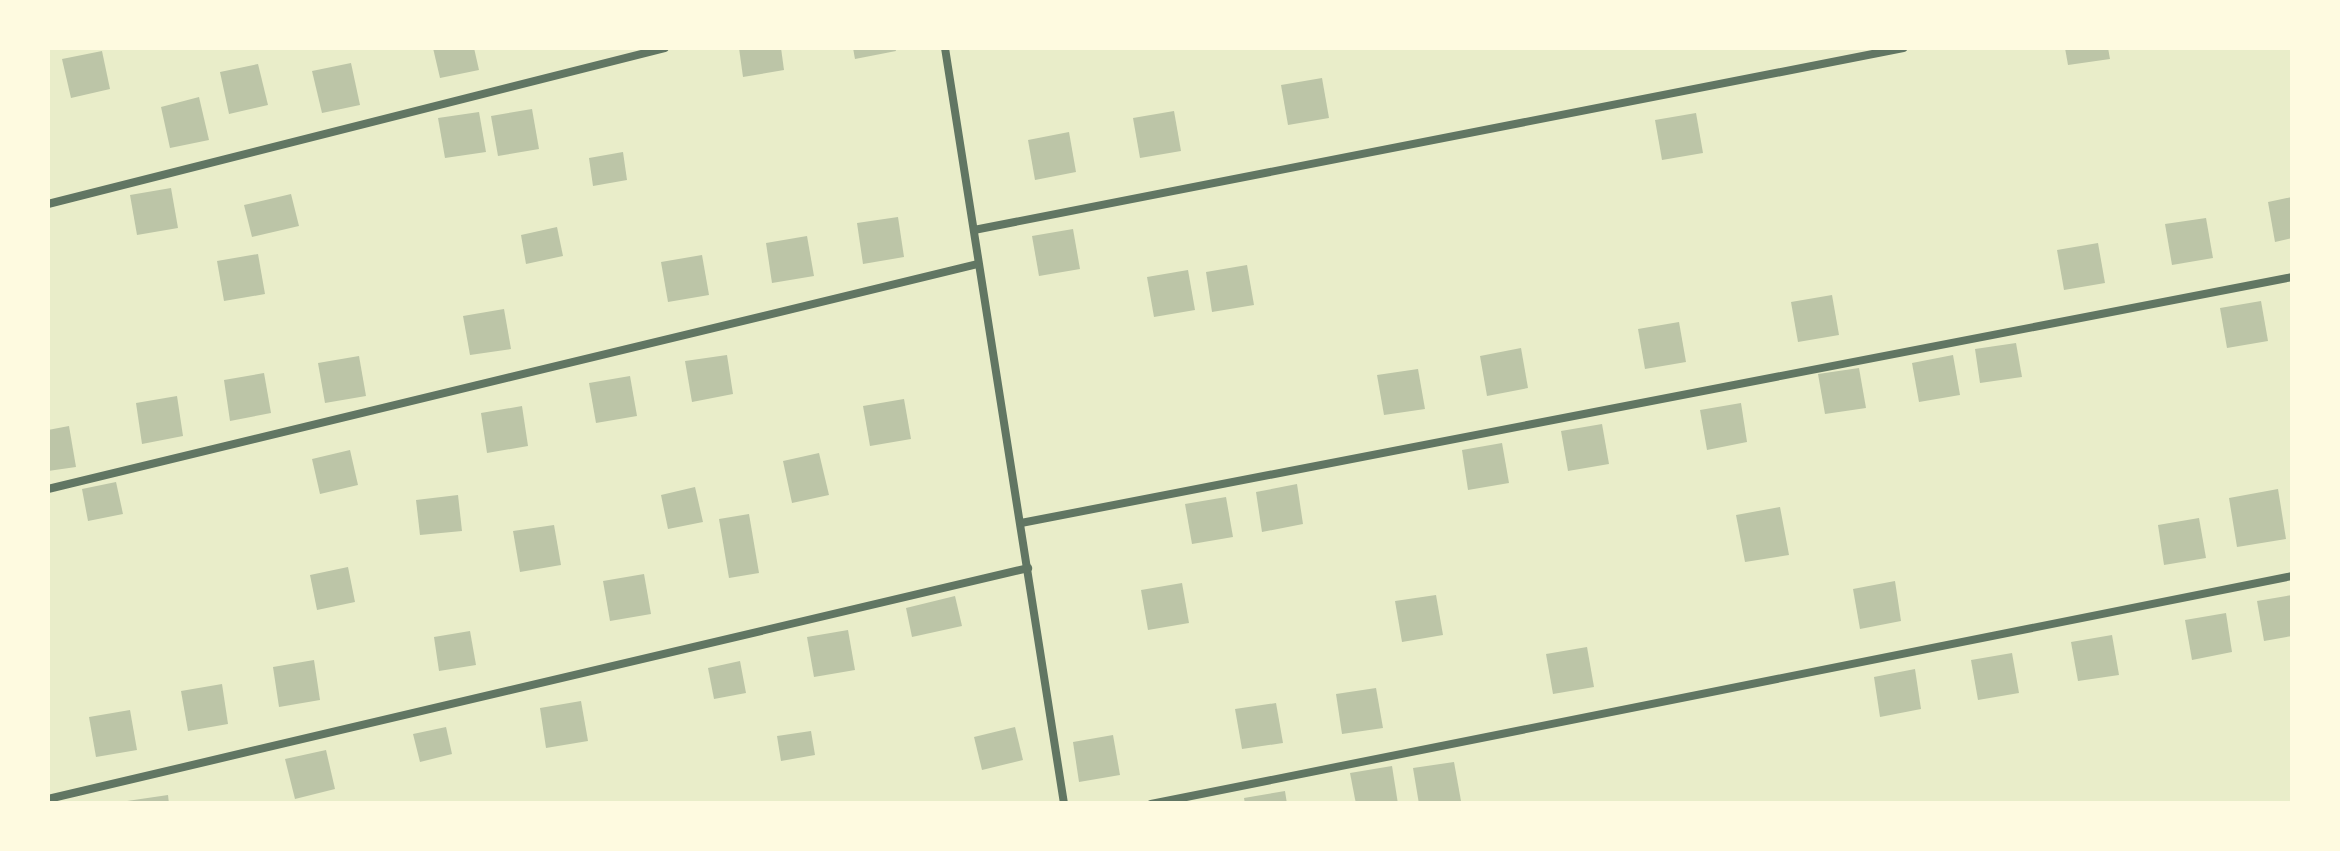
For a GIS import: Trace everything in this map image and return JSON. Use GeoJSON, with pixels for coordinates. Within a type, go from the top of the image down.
{"type":"FeatureCollection","features":[{"type":"Feature","properties":{"kind":"lane"},"geometry":{"type":"LineString","coordinates":[[48,204],[665,48]]}},
{"type":"Feature","properties":{"kind":"lane"},"geometry":{"type":"LineString","coordinates":[[945,48],[1064,804]]}},
{"type":"Feature","properties":{"kind":"lane"},"geometry":{"type":"LineString","coordinates":[[974,230],[1903,48]]}},
{"type":"Feature","properties":{"kind":"lane"},"geometry":{"type":"LineString","coordinates":[[48,488],[978,264]]}},
{"type":"Feature","properties":{"kind":"lane"},"geometry":{"type":"LineString","coordinates":[[1020,523],[2292,278]]}},
{"type":"Feature","properties":{"kind":"lane"},"geometry":{"type":"LineString","coordinates":[[48,800],[1028,568]]}},
{"type":"Feature","properties":{"kind":"lane"},"geometry":{"type":"LineString","coordinates":[[1151,804],[2292,576]]}},
{"type":"Feature","properties":{"kind":"building"},"geometry":{"type":"Polygon","coordinates":[[[433,48],[474,48],[479,70],[440,78],[433,48]]]}},
{"type":"Feature","properties":{"kind":"building"},"geometry":{"type":"Polygon","coordinates":[[[739,48],[781,48],[784,70],[743,77],[739,48]]]}},
{"type":"Feature","properties":{"kind":"building"},"geometry":{"type":"Polygon","coordinates":[[[853,48],[895,48],[896,51],[855,59],[853,48]]]}},
{"type":"Feature","properties":{"kind":"building"},"geometry":{"type":"Polygon","coordinates":[[[2065,48],[2108,48],[2110,59],[2068,65],[2065,48]]]}},
{"type":"Feature","properties":{"kind":"building"},"geometry":{"type":"Polygon","coordinates":[[[102,51],[110,89],[71,98],[62,59],[102,51]]]}},
{"type":"Feature","properties":{"kind":"building"},"geometry":{"type":"Polygon","coordinates":[[[351,63],[360,105],[322,113],[312,71],[351,63]]]}},
{"type":"Feature","properties":{"kind":"building"},"geometry":{"type":"Polygon","coordinates":[[[258,64],[268,105],[229,114],[220,72],[258,64]]]}},
{"type":"Feature","properties":{"kind":"building"},"geometry":{"type":"Polygon","coordinates":[[[1322,78],[1329,118],[1288,125],[1281,85],[1322,78]]]}},
{"type":"Feature","properties":{"kind":"building"},"geometry":{"type":"Polygon","coordinates":[[[199,97],[209,140],[170,148],[161,107],[199,97]]]}},
{"type":"Feature","properties":{"kind":"building"},"geometry":{"type":"Polygon","coordinates":[[[532,109],[539,149],[498,156],[491,116],[532,109]]]}},
{"type":"Feature","properties":{"kind":"building"},"geometry":{"type":"Polygon","coordinates":[[[1174,111],[1181,151],[1140,158],[1133,118],[1174,111]]]}},
{"type":"Feature","properties":{"kind":"building"},"geometry":{"type":"Polygon","coordinates":[[[479,112],[486,152],[445,158],[438,118],[479,112]]]}},
{"type":"Feature","properties":{"kind":"building"},"geometry":{"type":"Polygon","coordinates":[[[1696,113],[1703,153],[1662,160],[1655,120],[1696,113]]]}},
{"type":"Feature","properties":{"kind":"building"},"geometry":{"type":"Polygon","coordinates":[[[1069,132],[1076,172],[1035,180],[1028,140],[1069,132]]]}},
{"type":"Feature","properties":{"kind":"building"},"geometry":{"type":"Polygon","coordinates":[[[623,152],[627,180],[593,186],[589,158],[623,152]]]}},
{"type":"Feature","properties":{"kind":"building"},"geometry":{"type":"Polygon","coordinates":[[[171,188],[178,228],[137,235],[130,195],[171,188]]]}},
{"type":"Feature","properties":{"kind":"building"},"geometry":{"type":"Polygon","coordinates":[[[291,194],[299,226],[252,237],[244,205],[291,194]]]}},
{"type":"Feature","properties":{"kind":"building"},"geometry":{"type":"Polygon","coordinates":[[[2292,197],[2292,238],[2275,242],[2268,202],[2292,197]]]}},
{"type":"Feature","properties":{"kind":"building"},"geometry":{"type":"Polygon","coordinates":[[[898,217],[904,257],[863,264],[857,223],[898,217]]]}},
{"type":"Feature","properties":{"kind":"building"},"geometry":{"type":"Polygon","coordinates":[[[2206,218],[2213,258],[2172,265],[2165,224],[2206,218]]]}},
{"type":"Feature","properties":{"kind":"building"},"geometry":{"type":"Polygon","coordinates":[[[557,227],[563,256],[526,264],[521,235],[557,227]]]}},
{"type":"Feature","properties":{"kind":"building"},"geometry":{"type":"Polygon","coordinates":[[[1073,229],[1080,269],[1039,276],[1032,236],[1073,229]]]}},
{"type":"Feature","properties":{"kind":"building"},"geometry":{"type":"Polygon","coordinates":[[[807,236],[814,276],[772,283],[766,243],[807,236]]]}},
{"type":"Feature","properties":{"kind":"building"},"geometry":{"type":"Polygon","coordinates":[[[2098,243],[2105,283],[2064,290],[2057,250],[2098,243]]]}},
{"type":"Feature","properties":{"kind":"building"},"geometry":{"type":"Polygon","coordinates":[[[258,254],[265,294],[224,301],[217,261],[258,254]]]}},
{"type":"Feature","properties":{"kind":"building"},"geometry":{"type":"Polygon","coordinates":[[[702,255],[709,295],[668,302],[661,262],[702,255]]]}},
{"type":"Feature","properties":{"kind":"building"},"geometry":{"type":"Polygon","coordinates":[[[1247,265],[1254,305],[1212,312],[1206,272],[1247,265]]]}},
{"type":"Feature","properties":{"kind":"building"},"geometry":{"type":"Polygon","coordinates":[[[1188,270],[1195,310],[1154,317],[1147,277],[1188,270]]]}},
{"type":"Feature","properties":{"kind":"building"},"geometry":{"type":"Polygon","coordinates":[[[1832,295],[1839,335],[1798,342],[1791,302],[1832,295]]]}},
{"type":"Feature","properties":{"kind":"building"},"geometry":{"type":"Polygon","coordinates":[[[2261,301],[2268,341],[2227,348],[2220,308],[2261,301]]]}},
{"type":"Feature","properties":{"kind":"building"},"geometry":{"type":"Polygon","coordinates":[[[504,309],[511,349],[470,355],[463,316],[504,309]]]}},
{"type":"Feature","properties":{"kind":"building"},"geometry":{"type":"Polygon","coordinates":[[[1679,322],[1686,362],[1645,369],[1638,329],[1679,322]]]}},
{"type":"Feature","properties":{"kind":"building"},"geometry":{"type":"Polygon","coordinates":[[[2016,343],[2022,377],[1980,383],[1975,349],[2016,343]]]}},
{"type":"Feature","properties":{"kind":"building"},"geometry":{"type":"Polygon","coordinates":[[[1521,348],[1528,388],[1487,396],[1480,356],[1521,348]]]}},
{"type":"Feature","properties":{"kind":"building"},"geometry":{"type":"Polygon","coordinates":[[[727,355],[733,394],[692,402],[685,361],[727,355]]]}},
{"type":"Feature","properties":{"kind":"building"},"geometry":{"type":"Polygon","coordinates":[[[1953,355],[1960,395],[1919,402],[1912,363],[1953,355]]]}},
{"type":"Feature","properties":{"kind":"building"},"geometry":{"type":"Polygon","coordinates":[[[359,356],[366,396],[325,403],[318,363],[359,356]]]}},
{"type":"Feature","properties":{"kind":"building"},"geometry":{"type":"Polygon","coordinates":[[[1859,368],[1866,408],[1825,414],[1818,374],[1859,368]]]}},
{"type":"Feature","properties":{"kind":"building"},"geometry":{"type":"Polygon","coordinates":[[[1418,369],[1425,409],[1384,415],[1377,375],[1418,369]]]}},
{"type":"Feature","properties":{"kind":"building"},"geometry":{"type":"Polygon","coordinates":[[[264,373],[271,413],[230,421],[224,380],[264,373]]]}},
{"type":"Feature","properties":{"kind":"building"},"geometry":{"type":"Polygon","coordinates":[[[630,376],[637,416],[596,423],[589,383],[630,376]]]}},
{"type":"Feature","properties":{"kind":"building"},"geometry":{"type":"Polygon","coordinates":[[[177,396],[183,436],[142,444],[136,403],[177,396]]]}},
{"type":"Feature","properties":{"kind":"building"},"geometry":{"type":"Polygon","coordinates":[[[904,399],[911,439],[870,446],[863,406],[904,399]]]}},
{"type":"Feature","properties":{"kind":"building"},"geometry":{"type":"Polygon","coordinates":[[[1741,403],[1747,442],[1707,450],[1700,410],[1741,403]]]}},
{"type":"Feature","properties":{"kind":"building"},"geometry":{"type":"Polygon","coordinates":[[[522,406],[528,446],[487,453],[481,413],[522,406]]]}},
{"type":"Feature","properties":{"kind":"building"},"geometry":{"type":"Polygon","coordinates":[[[1602,424],[1609,464],[1568,471],[1561,431],[1602,424]]]}},
{"type":"Feature","properties":{"kind":"building"},"geometry":{"type":"Polygon","coordinates":[[[69,426],[76,467],[48,471],[48,430],[69,426]]]}},
{"type":"Feature","properties":{"kind":"building"},"geometry":{"type":"Polygon","coordinates":[[[1502,443],[1509,483],[1468,490],[1462,450],[1502,443]]]}},
{"type":"Feature","properties":{"kind":"building"},"geometry":{"type":"Polygon","coordinates":[[[350,450],[358,485],[320,494],[312,459],[350,450]]]}},
{"type":"Feature","properties":{"kind":"building"},"geometry":{"type":"Polygon","coordinates":[[[819,453],[829,495],[792,503],[783,461],[819,453]]]}},
{"type":"Feature","properties":{"kind":"building"},"geometry":{"type":"Polygon","coordinates":[[[116,482],[123,514],[88,521],[82,489],[116,482]]]}},
{"type":"Feature","properties":{"kind":"building"},"geometry":{"type":"Polygon","coordinates":[[[1297,484],[1303,524],[1262,532],[1256,492],[1297,484]]]}},
{"type":"Feature","properties":{"kind":"building"},"geometry":{"type":"Polygon","coordinates":[[[695,487],[703,522],[668,529],[661,495],[695,487]]]}},
{"type":"Feature","properties":{"kind":"building"},"geometry":{"type":"Polygon","coordinates":[[[2278,489],[2286,539],[2237,547],[2229,498],[2278,489]]]}},
{"type":"Feature","properties":{"kind":"building"},"geometry":{"type":"Polygon","coordinates":[[[458,495],[462,531],[420,535],[416,500],[458,495]]]}},
{"type":"Feature","properties":{"kind":"building"},"geometry":{"type":"Polygon","coordinates":[[[1226,497],[1233,537],[1192,544],[1185,504],[1226,497]]]}},
{"type":"Feature","properties":{"kind":"building"},"geometry":{"type":"Polygon","coordinates":[[[1780,507],[1789,555],[1745,562],[1736,515],[1780,507]]]}},
{"type":"Feature","properties":{"kind":"building"},"geometry":{"type":"Polygon","coordinates":[[[749,514],[759,573],[729,578],[719,519],[749,514]]]}},
{"type":"Feature","properties":{"kind":"building"},"geometry":{"type":"Polygon","coordinates":[[[2199,518],[2206,558],[2164,565],[2158,525],[2199,518]]]}},
{"type":"Feature","properties":{"kind":"building"},"geometry":{"type":"Polygon","coordinates":[[[554,525],[561,565],[520,572],[513,531],[554,525]]]}},
{"type":"Feature","properties":{"kind":"building"},"geometry":{"type":"Polygon","coordinates":[[[348,567],[355,602],[317,610],[310,575],[348,567]]]}},
{"type":"Feature","properties":{"kind":"building"},"geometry":{"type":"Polygon","coordinates":[[[644,574],[651,614],[610,621],[603,581],[644,574]]]}},
{"type":"Feature","properties":{"kind":"building"},"geometry":{"type":"Polygon","coordinates":[[[1895,581],[1901,621],[1860,629],[1853,589],[1895,581]]]}},
{"type":"Feature","properties":{"kind":"building"},"geometry":{"type":"Polygon","coordinates":[[[1182,583],[1189,623],[1148,630],[1141,590],[1182,583]]]}},
{"type":"Feature","properties":{"kind":"building"},"geometry":{"type":"Polygon","coordinates":[[[1436,595],[1443,635],[1402,642],[1395,601],[1436,595]]]}},
{"type":"Feature","properties":{"kind":"building"},"geometry":{"type":"Polygon","coordinates":[[[2292,595],[2292,636],[2264,641],[2257,601],[2292,595]]]}},
{"type":"Feature","properties":{"kind":"building"},"geometry":{"type":"Polygon","coordinates":[[[955,596],[962,626],[912,637],[906,608],[955,596]]]}},
{"type":"Feature","properties":{"kind":"building"},"geometry":{"type":"Polygon","coordinates":[[[2226,613],[2232,652],[2192,660],[2185,620],[2226,613]]]}},
{"type":"Feature","properties":{"kind":"building"},"geometry":{"type":"Polygon","coordinates":[[[848,630],[855,670],[814,677],[807,637],[848,630]]]}},
{"type":"Feature","properties":{"kind":"building"},"geometry":{"type":"Polygon","coordinates":[[[470,631],[476,665],[439,671],[434,637],[470,631]]]}},
{"type":"Feature","properties":{"kind":"building"},"geometry":{"type":"Polygon","coordinates":[[[2112,635],[2119,675],[2078,681],[2071,642],[2112,635]]]}},
{"type":"Feature","properties":{"kind":"building"},"geometry":{"type":"Polygon","coordinates":[[[1587,647],[1594,687],[1553,694],[1546,654],[1587,647]]]}},
{"type":"Feature","properties":{"kind":"building"},"geometry":{"type":"Polygon","coordinates":[[[2012,653],[2019,693],[1978,700],[1971,660],[2012,653]]]}},
{"type":"Feature","properties":{"kind":"building"},"geometry":{"type":"Polygon","coordinates":[[[314,660],[320,700],[279,707],[273,667],[314,660]]]}},
{"type":"Feature","properties":{"kind":"building"},"geometry":{"type":"Polygon","coordinates":[[[740,661],[746,693],[714,699],[708,668],[740,661]]]}},
{"type":"Feature","properties":{"kind":"building"},"geometry":{"type":"Polygon","coordinates":[[[1915,669],[1921,709],[1880,717],[1874,677],[1915,669]]]}},
{"type":"Feature","properties":{"kind":"building"},"geometry":{"type":"Polygon","coordinates":[[[222,684],[228,724],[188,731],[181,691],[222,684]]]}},
{"type":"Feature","properties":{"kind":"building"},"geometry":{"type":"Polygon","coordinates":[[[1376,688],[1383,728],[1342,734],[1336,694],[1376,688]]]}},
{"type":"Feature","properties":{"kind":"building"},"geometry":{"type":"Polygon","coordinates":[[[581,701],[588,741],[546,748],[540,708],[581,701]]]}},
{"type":"Feature","properties":{"kind":"building"},"geometry":{"type":"Polygon","coordinates":[[[1276,703],[1283,743],[1242,749],[1235,709],[1276,703]]]}},
{"type":"Feature","properties":{"kind":"building"},"geometry":{"type":"Polygon","coordinates":[[[130,710],[137,750],[96,757],[89,717],[130,710]]]}},
{"type":"Feature","properties":{"kind":"building"},"geometry":{"type":"Polygon","coordinates":[[[446,727],[452,754],[420,762],[413,734],[446,727]]]}},
{"type":"Feature","properties":{"kind":"building"},"geometry":{"type":"Polygon","coordinates":[[[1015,727],[1023,760],[982,770],[974,737],[1015,727]]]}},
{"type":"Feature","properties":{"kind":"building"},"geometry":{"type":"Polygon","coordinates":[[[811,731],[815,755],[781,761],[777,736],[811,731]]]}},
{"type":"Feature","properties":{"kind":"building"},"geometry":{"type":"Polygon","coordinates":[[[1113,735],[1120,775],[1079,782],[1073,742],[1113,735]]]}},
{"type":"Feature","properties":{"kind":"building"},"geometry":{"type":"Polygon","coordinates":[[[326,750],[335,789],[295,799],[285,759],[326,750]]]}},
{"type":"Feature","properties":{"kind":"building"},"geometry":{"type":"Polygon","coordinates":[[[1454,762],[1461,801],[1419,804],[1413,768],[1454,762]]]}},
{"type":"Feature","properties":{"kind":"building"},"geometry":{"type":"Polygon","coordinates":[[[1392,766],[1398,804],[1356,804],[1350,773],[1392,766]]]}},
{"type":"Feature","properties":{"kind":"building"},"geometry":{"type":"Polygon","coordinates":[[[1285,791],[1287,804],[1245,804],[1244,798],[1285,791]]]}},
{"type":"Feature","properties":{"kind":"building"},"geometry":{"type":"Polygon","coordinates":[[[168,795],[169,804],[127,804],[127,801],[168,795]]]}}]}
